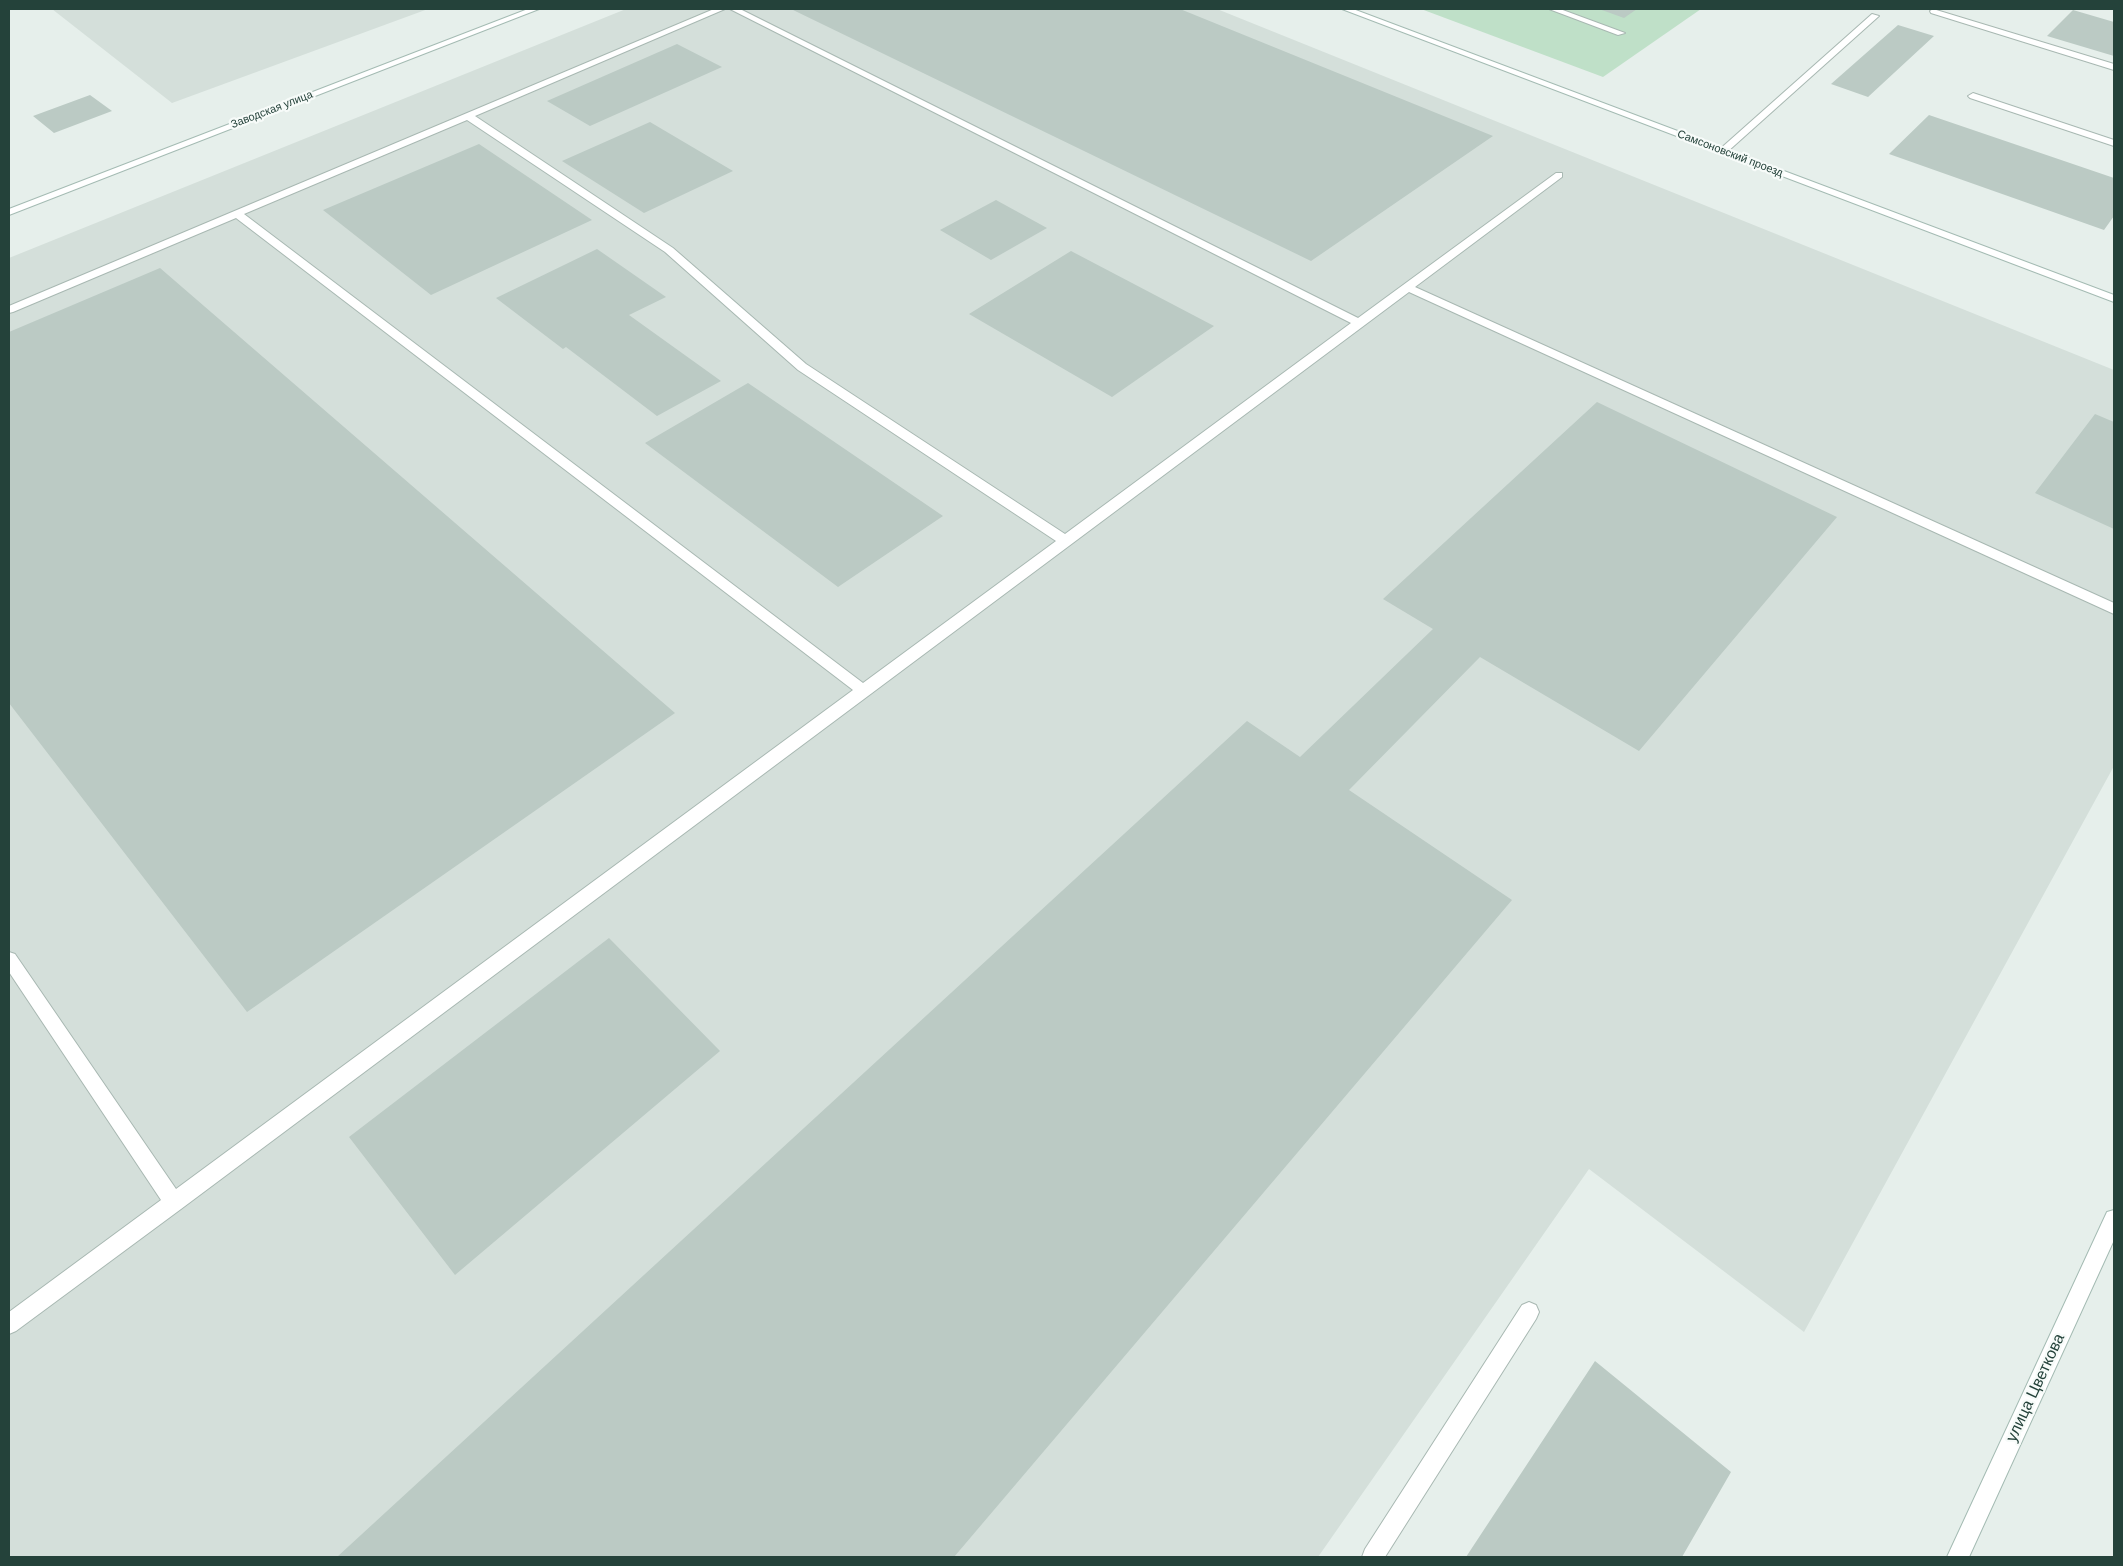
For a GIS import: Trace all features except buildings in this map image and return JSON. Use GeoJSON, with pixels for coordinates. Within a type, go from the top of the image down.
{"type":"FeatureCollection","features":[{"type":"Feature","properties":{"kind":"street","name":"Заводская улица"},"geometry":{"type":"LineString","coordinates":[[9,212],[536,9]]}},
{"type":"Feature","properties":{"kind":"street"},"geometry":{"type":"LineString","coordinates":[[9,310],[722,9]]}},
{"type":"Feature","properties":{"kind":"street"},"geometry":{"type":"LineString","coordinates":[[734,9],[1359,323]]}},
{"type":"Feature","properties":{"kind":"street","name":"Самсоновский проезд"},"geometry":{"type":"LineString","coordinates":[[1346,9],[2114,298]]}},
{"type":"Feature","properties":{"kind":"street"},"geometry":{"type":"LineString","coordinates":[[1553,9],[1621,33]]}},
{"type":"Feature","properties":{"kind":"street"},"geometry":{"type":"LineString","coordinates":[[1934,11],[2114,67]]}},
{"type":"Feature","properties":{"kind":"street"},"geometry":{"type":"LineString","coordinates":[[1723,151],[1875,16]]}},
{"type":"Feature","properties":{"kind":"street"},"geometry":{"type":"LineString","coordinates":[[1973,96],[2114,142]]}},
{"type":"Feature","properties":{"kind":"street"},"geometry":{"type":"LineString","coordinates":[[468,116],[669,250],[802,367],[1065,540]]}},
{"type":"Feature","properties":{"kind":"street"},"geometry":{"type":"LineString","coordinates":[[9,1324],[1559,175]]}},
{"type":"Feature","properties":{"kind":"street"},"geometry":{"type":"LineString","coordinates":[[237,214],[863,690]]}},
{"type":"Feature","properties":{"kind":"street"},"geometry":{"type":"LineString","coordinates":[[1407,287],[2114,609]]}},
{"type":"Feature","properties":{"kind":"street"},"geometry":{"type":"LineString","coordinates":[[9,958],[174,1202]]}},
{"type":"Feature","properties":{"kind":"street","name":"улица Цветкова"},"geometry":{"type":"LineString","coordinates":[[1958,1557],[2114,1219]]}},
{"type":"Feature","properties":{"kind":"street"},"geometry":{"type":"LineString","coordinates":[[1373,1557],[1529,1312]]}},
{"type":"Feature","properties":{"kind":"shaded area"},"geometry":{"type":"Polygon","coordinates":[[[52,9],[428,9],[172,103],[52,9]]]}},
{"type":"Feature","properties":{"kind":"shaded area"},"geometry":{"type":"Polygon","coordinates":[[[626,9],[1217,9],[2114,370],[2114,766],[1804,1332],[1589,1169],[1318,1557],[9,1557],[9,258],[626,9]]]}},
{"type":"Feature","properties":{"kind":"green space"},"geometry":{"type":"Polygon","coordinates":[[[1421,9],[1701,9],[1603,77],[1421,9]]]}}]}
